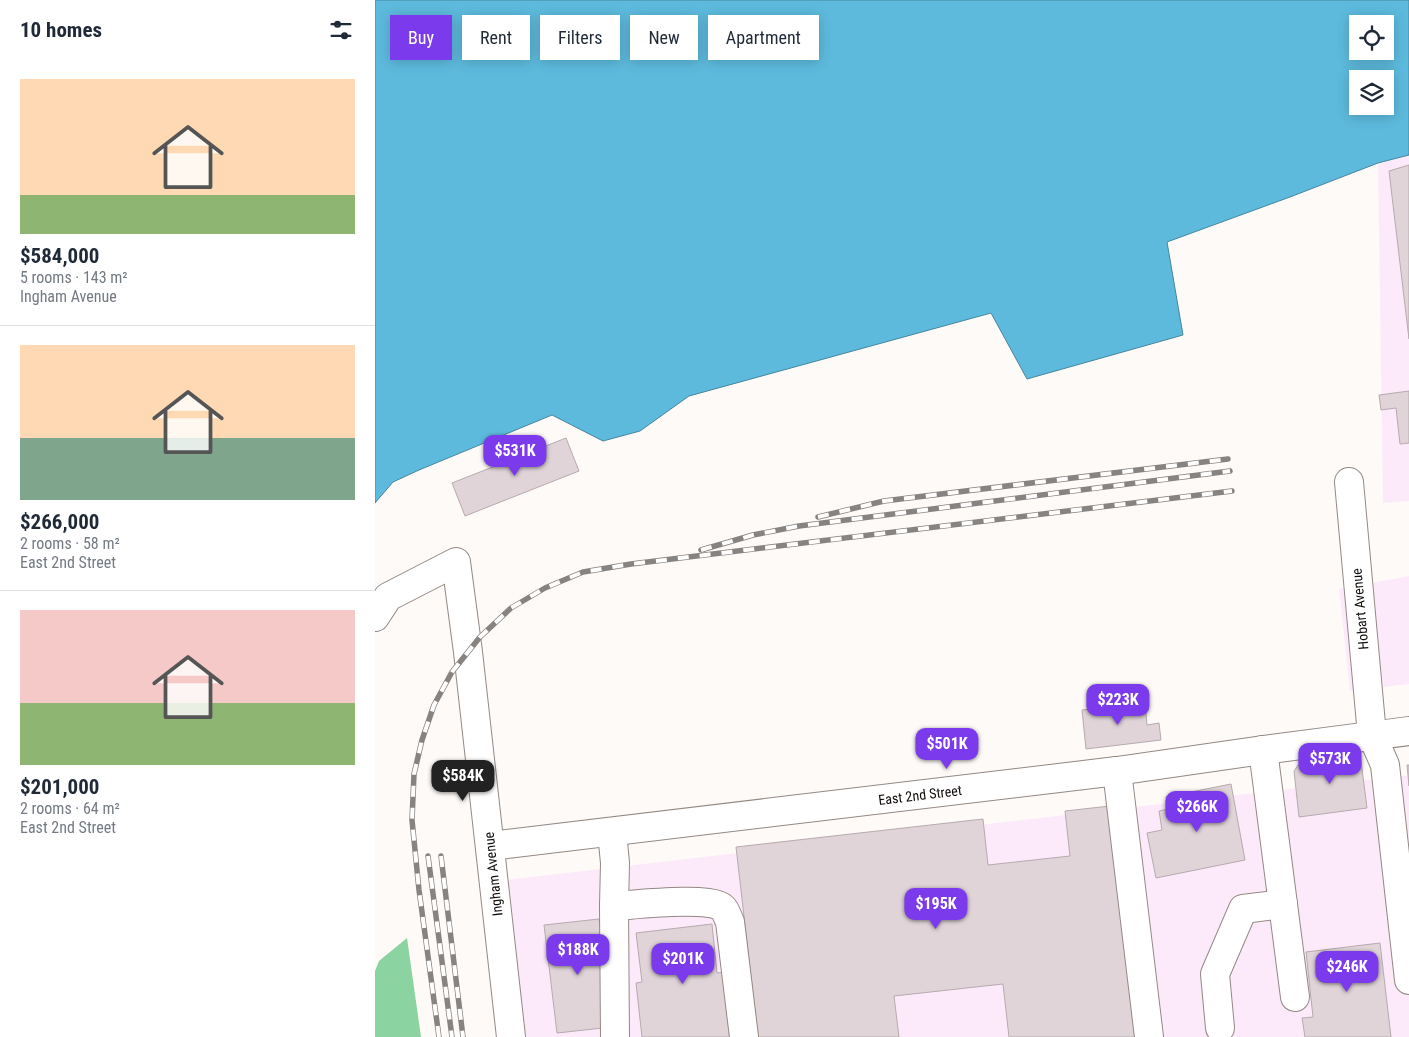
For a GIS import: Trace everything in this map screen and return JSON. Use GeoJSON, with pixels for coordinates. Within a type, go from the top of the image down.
{"type":"FeatureCollection","features":[{"type":"Feature","properties":{"kind":"street","name":"Hobart Avenue"},"geometry":{"type":"LineString","coordinates":[[1349,482],[1372,735],[1385,765],[1409,980]]}},
{"type":"Feature","properties":{"kind":"street","name":"Ingham Avenue"},"geometry":{"type":"LineString","coordinates":[[375,617],[388,597],[456,562],[511,1037]]}},
{"type":"Feature","properties":{"kind":"street","name":"East 2nd Street"},"geometry":{"type":"LineString","coordinates":[[490,846],[1117,771],[1409,731]]}},
{"type":"Feature","properties":{"kind":"street"},"geometry":{"type":"LineString","coordinates":[[1263,750],[1295,998]]}},
{"type":"Feature","properties":{"kind":"street"},"geometry":{"type":"LineString","coordinates":[[1117,771],[1149,1037]]}},
{"type":"Feature","properties":{"kind":"street"},"geometry":{"type":"LineString","coordinates":[[612,832],[615,863],[613,906],[615,1037]]}},
{"type":"Feature","properties":{"kind":"street"},"geometry":{"type":"LineString","coordinates":[[613,906],[681,901],[715,903],[724,908],[730,922],[744,1037]]}},
{"type":"Feature","properties":{"kind":"street"},"geometry":{"type":"LineString","coordinates":[[1220,1028],[1215,974],[1243,909],[1283,904]]}},
{"type":"Feature","properties":{"kind":"shaded area"},"geometry":{"type":"Polygon","coordinates":[[[1409,155],[1409,501],[1383,503],[1378,164],[1409,155]]]}},
{"type":"Feature","properties":{"kind":"shaded area"},"geometry":{"type":"Polygon","coordinates":[[[1409,576],[1409,684],[1350,691],[1339,589],[1409,576]]]}},
{"type":"Feature","properties":{"kind":"shaded area"},"geometry":{"type":"Polygon","coordinates":[[[1409,775],[1409,1037],[503,1037],[489,882],[1409,775]]]}},
{"type":"Feature","properties":{"kind":"green space"},"geometry":{"type":"Polygon","coordinates":[[[407,938],[421,1037],[375,1037],[375,971],[379,961],[407,938]]]}},
{"type":"Feature","properties":{"kind":"water"},"geometry":{"type":"Polygon","coordinates":[[[375,0],[1409,0],[1409,155],[1378,163],[1167,242],[1183,335],[1027,379],[991,313],[689,396],[640,431],[603,441],[552,415],[393,482],[375,503],[375,0]]]}},
{"type":"Feature","properties":{"kind":"building"},"geometry":{"type":"Polygon","coordinates":[[[1409,165],[1409,339],[1389,171],[1409,165]]]}},
{"type":"Feature","properties":{"kind":"building"},"geometry":{"type":"Polygon","coordinates":[[[1409,391],[1409,443],[1400,444],[1396,408],[1381,410],[1379,395],[1409,391]]]}},
{"type":"Feature","properties":{"kind":"building"},"geometry":{"type":"Polygon","coordinates":[[[566,438],[579,471],[465,516],[452,483],[566,438]]]}},
{"type":"Feature","properties":{"kind":"building"},"geometry":{"type":"Polygon","coordinates":[[[1145,703],[1147,725],[1159,723],[1161,740],[1086,749],[1082,710],[1145,703]]]}},
{"type":"Feature","properties":{"kind":"building"},"geometry":{"type":"Polygon","coordinates":[[[1360,753],[1367,808],[1299,817],[1294,771],[1302,760],[1360,753]]]}},
{"type":"Feature","properties":{"kind":"building"},"geometry":{"type":"Polygon","coordinates":[[[1407,765],[1409,765],[1409,786],[1407,765]]]}},
{"type":"Feature","properties":{"kind":"building"},"geometry":{"type":"Polygon","coordinates":[[[1231,784],[1245,860],[1156,878],[1147,833],[1162,830],[1159,811],[1168,809],[1166,797],[1231,784]]]}},
{"type":"Feature","properties":{"kind":"building"},"geometry":{"type":"Polygon","coordinates":[[[1110,806],[1137,1037],[1009,1037],[1003,984],[894,996],[899,1037],[758,1037],[736,847],[983,819],[988,865],[1070,856],[1065,811],[1110,806]]]}},
{"type":"Feature","properties":{"kind":"building"},"geometry":{"type":"Polygon","coordinates":[[[599,919],[612,1027],[557,1033],[544,925],[599,919]]]}},
{"type":"Feature","properties":{"kind":"building"},"geometry":{"type":"Polygon","coordinates":[[[712,924],[717,973],[728,972],[735,1037],[642,1037],[636,983],[642,982],[636,933],[712,924]]]}},
{"type":"Feature","properties":{"kind":"building"},"geometry":{"type":"Polygon","coordinates":[[[1380,943],[1391,1037],[1305,1037],[1302,1018],[1313,1017],[1306,952],[1380,943]]]}},
{"type":"Feature","properties":{"kind":"railway"},"geometry":{"type":"LineString","coordinates":[[818,517],[884,501],[1228,459]]}},
{"type":"Feature","properties":{"kind":"railway"},"geometry":{"type":"LineString","coordinates":[[701,550],[753,535],[799,526],[1230,471]]}},
{"type":"Feature","properties":{"kind":"railway"},"geometry":{"type":"LineString","coordinates":[[439,1037],[419,890],[412,820],[414,774],[422,740],[434,705],[452,672],[480,637],[511,608],[545,588],[583,572],[631,564],[1232,491]]}},
{"type":"Feature","properties":{"kind":"railway"},"geometry":{"type":"LineString","coordinates":[[428,856],[452,1037]]}},
{"type":"Feature","properties":{"kind":"railway"},"geometry":{"type":"LineString","coordinates":[[441,856],[463,1037]]}}]}
